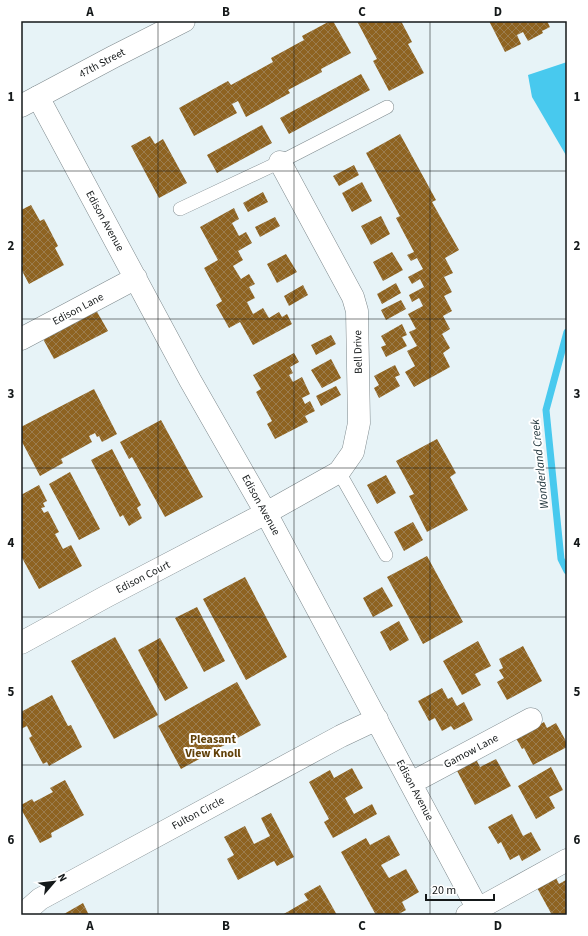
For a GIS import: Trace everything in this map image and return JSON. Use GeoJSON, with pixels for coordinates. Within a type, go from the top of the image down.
{"type":"FeatureCollection","features":[{"type":"Feature","properties":{"kind":"street","name":"47th Street"},"geometry":{"type":"LineString","coordinates":[[29,102],[184,21]]}},
{"type":"Feature","properties":{"kind":"street","name":"Edison Avenue"},"geometry":{"type":"LineString","coordinates":[[29,102],[136,278],[190,380],[266,513],[411,783],[476,913]]}},
{"type":"Feature","properties":{"kind":"street","name":"Bell Drive"},"geometry":{"type":"LineString","coordinates":[[266,513],[339,472],[353,452],[359,423],[357,311],[353,297],[280,162]]}},
{"type":"Feature","properties":{"kind":"street","name":"Edison Lane"},"geometry":{"type":"LineString","coordinates":[[21,339],[136,278]]}},
{"type":"Feature","properties":{"kind":"street","name":"Edison Court"},"geometry":{"type":"LineString","coordinates":[[21,643],[266,513]]}},
{"type":"Feature","properties":{"kind":"street","name":"Fulton Circle"},"geometry":{"type":"LineString","coordinates":[[25,915],[40,899],[341,736],[377,719]]}},
{"type":"Feature","properties":{"kind":"street","name":"Gamow Lane"},"geometry":{"type":"LineString","coordinates":[[411,783],[531,720]]}},
{"type":"Feature","properties":{"kind":"street"},"geometry":{"type":"LineString","coordinates":[[476,913],[567,860]]}},
{"type":"Feature","properties":{"kind":"lane"},"geometry":{"type":"LineString","coordinates":[[180,209],[280,162],[387,107]]}},
{"type":"Feature","properties":{"kind":"lane"},"geometry":{"type":"LineString","coordinates":[[339,472],[386,555]]}},
{"type":"Feature","properties":{"kind":"water"},"geometry":{"type":"Polygon","coordinates":[[[567,62],[567,157],[532,97],[528,75],[567,62]]]}},
{"type":"Feature","properties":{"kind":"building"},"geometry":{"type":"Polygon","coordinates":[[[330,21],[333,21],[351,53],[321,69],[322,72],[288,90],[290,93],[246,117],[238,101],[232,104],[237,113],[194,136],[179,108],[228,81],[231,85],[273,62],[271,58],[304,40],[302,36],[330,21]]]}},
{"type":"Feature","properties":{"kind":"building"},"geometry":{"type":"Polygon","coordinates":[[[357,21],[401,21],[412,42],[408,44],[424,73],[389,91],[373,61],[377,59],[357,21]]]}},
{"type":"Feature","properties":{"kind":"building"},"geometry":{"type":"Polygon","coordinates":[[[489,21],[547,21],[550,27],[542,31],[543,33],[528,41],[523,32],[517,35],[521,44],[505,52],[489,21]]]}},
{"type":"Feature","properties":{"kind":"building"},"geometry":{"type":"Polygon","coordinates":[[[361,74],[370,90],[289,134],[280,118],[361,74]]]}},
{"type":"Feature","properties":{"kind":"building"},"geometry":{"type":"Polygon","coordinates":[[[262,125],[272,143],[217,173],[207,155],[262,125]]]}},
{"type":"Feature","properties":{"kind":"building"},"geometry":{"type":"Polygon","coordinates":[[[400,134],[436,200],[432,202],[459,250],[445,258],[453,273],[444,277],[452,292],[444,296],[452,311],[443,316],[450,329],[442,334],[450,348],[443,353],[450,367],[414,387],[405,372],[415,366],[407,351],[417,346],[409,332],[416,329],[408,314],[423,306],[419,298],[412,302],[409,295],[424,287],[420,279],[412,284],[408,277],[423,269],[417,258],[411,261],[407,255],[414,252],[396,218],[400,216],[366,153],[400,134]]]}},
{"type":"Feature","properties":{"kind":"building"},"geometry":{"type":"Polygon","coordinates":[[[150,136],[155,144],[163,139],[187,183],[159,198],[131,146],[150,136]]]}},
{"type":"Feature","properties":{"kind":"building"},"geometry":{"type":"Polygon","coordinates":[[[354,165],[359,175],[339,186],[333,176],[354,165]]]}},
{"type":"Feature","properties":{"kind":"building"},"geometry":{"type":"Polygon","coordinates":[[[362,182],[372,201],[352,212],[342,193],[362,182]]]}},
{"type":"Feature","properties":{"kind":"building"},"geometry":{"type":"Polygon","coordinates":[[[263,192],[268,202],[248,212],[243,203],[263,192]]]}},
{"type":"Feature","properties":{"kind":"building"},"geometry":{"type":"Polygon","coordinates":[[[31,205],[40,221],[44,219],[58,246],[55,248],[64,265],[29,284],[21,269],[23,266],[21,262],[21,210],[31,205]]]}},
{"type":"Feature","properties":{"kind":"building"},"geometry":{"type":"Polygon","coordinates":[[[234,208],[239,219],[232,223],[239,236],[246,232],[252,243],[238,251],[243,260],[233,266],[241,279],[249,274],[255,284],[249,287],[255,298],[247,302],[253,314],[263,308],[269,318],[279,312],[282,317],[287,314],[292,324],[253,345],[240,322],[229,328],[216,305],[222,301],[204,268],[218,260],[200,227],[234,208]]]}},
{"type":"Feature","properties":{"kind":"building"},"geometry":{"type":"Polygon","coordinates":[[[381,216],[390,234],[371,245],[361,226],[381,216]]]}},
{"type":"Feature","properties":{"kind":"building"},"geometry":{"type":"Polygon","coordinates":[[[275,217],[280,226],[260,237],[255,227],[275,217]]]}},
{"type":"Feature","properties":{"kind":"building"},"geometry":{"type":"Polygon","coordinates":[[[392,252],[403,270],[383,281],[373,262],[392,252]]]}},
{"type":"Feature","properties":{"kind":"building"},"geometry":{"type":"Polygon","coordinates":[[[286,254],[297,272],[277,283],[267,264],[286,254]]]}},
{"type":"Feature","properties":{"kind":"building"},"geometry":{"type":"Polygon","coordinates":[[[396,283],[401,293],[382,304],[377,294],[396,283]]]}},
{"type":"Feature","properties":{"kind":"building"},"geometry":{"type":"Polygon","coordinates":[[[303,285],[308,295],[289,306],[284,296],[303,285]]]}},
{"type":"Feature","properties":{"kind":"building"},"geometry":{"type":"Polygon","coordinates":[[[401,300],[406,309],[386,320],[381,310],[401,300]]]}},
{"type":"Feature","properties":{"kind":"building"},"geometry":{"type":"Polygon","coordinates":[[[96,310],[108,331],[54,359],[43,339],[96,310]]]}},
{"type":"Feature","properties":{"kind":"building"},"geometry":{"type":"Polygon","coordinates":[[[402,324],[407,335],[402,337],[407,346],[386,357],[381,347],[386,345],[381,336],[402,324]]]}},
{"type":"Feature","properties":{"kind":"building"},"geometry":{"type":"Polygon","coordinates":[[[331,335],[336,344],[316,355],[311,345],[331,335]]]}},
{"type":"Feature","properties":{"kind":"building"},"geometry":{"type":"Polygon","coordinates":[[[294,353],[299,362],[290,367],[293,373],[289,375],[293,382],[302,377],[310,394],[302,398],[305,404],[310,401],[315,411],[305,416],[308,422],[275,439],[267,424],[272,421],[256,392],[261,389],[253,375],[294,353]]]}},
{"type":"Feature","properties":{"kind":"building"},"geometry":{"type":"Polygon","coordinates":[[[331,359],[341,378],[322,388],[311,370],[331,359]]]}},
{"type":"Feature","properties":{"kind":"building"},"geometry":{"type":"Polygon","coordinates":[[[395,365],[400,375],[395,377],[400,386],[379,398],[374,388],[379,385],[374,376],[395,365]]]}},
{"type":"Feature","properties":{"kind":"building"},"geometry":{"type":"Polygon","coordinates":[[[336,386],[341,395],[321,406],[316,396],[336,386]]]}},
{"type":"Feature","properties":{"kind":"building"},"geometry":{"type":"Polygon","coordinates":[[[94,389],[117,434],[102,442],[99,436],[97,437],[95,433],[89,436],[92,442],[61,459],[63,463],[40,476],[21,440],[21,427],[94,389]]]}},
{"type":"Feature","properties":{"kind":"building"},"geometry":{"type":"Polygon","coordinates":[[[161,420],[203,497],[165,517],[132,457],[129,459],[120,442],[161,420]]]}},
{"type":"Feature","properties":{"kind":"building"},"geometry":{"type":"Polygon","coordinates":[[[437,439],[456,473],[450,477],[468,510],[427,532],[409,496],[414,494],[396,461],[437,439]]]}},
{"type":"Feature","properties":{"kind":"building"},"geometry":{"type":"Polygon","coordinates":[[[112,449],[141,505],[137,508],[142,518],[129,526],[123,515],[120,517],[91,460],[112,449]]]}},
{"type":"Feature","properties":{"kind":"building"},"geometry":{"type":"Polygon","coordinates":[[[70,472],[100,529],[79,540],[49,484],[70,472]]]}},
{"type":"Feature","properties":{"kind":"building"},"geometry":{"type":"Polygon","coordinates":[[[386,475],[396,493],[377,504],[367,485],[386,475]]]}},
{"type":"Feature","properties":{"kind":"building"},"geometry":{"type":"Polygon","coordinates":[[[39,485],[47,501],[43,503],[45,507],[41,508],[44,513],[48,511],[59,532],[55,534],[63,549],[71,545],[82,566],[39,589],[21,556],[21,495],[39,485]]]}},
{"type":"Feature","properties":{"kind":"building"},"geometry":{"type":"Polygon","coordinates":[[[413,522],[423,540],[404,551],[394,532],[413,522]]]}},
{"type":"Feature","properties":{"kind":"building"},"geometry":{"type":"Polygon","coordinates":[[[427,556],[463,622],[423,644],[387,577],[427,556]]]}},
{"type":"Feature","properties":{"kind":"building"},"geometry":{"type":"Polygon","coordinates":[[[245,577],[287,657],[246,680],[203,599],[245,577]]]}},
{"type":"Feature","properties":{"kind":"building"},"geometry":{"type":"Polygon","coordinates":[[[382,587],[393,606],[373,617],[363,598],[382,587]]]}},
{"type":"Feature","properties":{"kind":"building"},"geometry":{"type":"Polygon","coordinates":[[[197,607],[225,661],[204,672],[175,618],[197,607]]]}},
{"type":"Feature","properties":{"kind":"building"},"geometry":{"type":"Polygon","coordinates":[[[399,621],[409,640],[390,651],[380,632],[399,621]]]}},
{"type":"Feature","properties":{"kind":"building"},"geometry":{"type":"Polygon","coordinates":[[[115,637],[158,715],[114,739],[71,661],[115,637]]]}},
{"type":"Feature","properties":{"kind":"building"},"geometry":{"type":"Polygon","coordinates":[[[160,638],[188,688],[165,701],[138,650],[160,638]]]}},
{"type":"Feature","properties":{"kind":"building"},"geometry":{"type":"Polygon","coordinates":[[[478,641],[491,666],[475,674],[481,685],[462,695],[443,661],[478,641]]]}},
{"type":"Feature","properties":{"kind":"building"},"geometry":{"type":"Polygon","coordinates":[[[523,646],[542,681],[507,700],[497,682],[504,678],[499,670],[503,668],[499,659],[523,646]]]}},
{"type":"Feature","properties":{"kind":"building"},"geometry":{"type":"Polygon","coordinates":[[[237,682],[261,725],[181,769],[158,726],[237,682]]]}},
{"type":"Feature","properties":{"kind":"building"},"geometry":{"type":"Polygon","coordinates":[[[442,688],[448,699],[452,697],[457,706],[464,702],[473,720],[454,730],[451,726],[442,731],[435,718],[429,721],[418,701],[442,688]]]}},
{"type":"Feature","properties":{"kind":"building"},"geometry":{"type":"Polygon","coordinates":[[[52,695],[68,726],[71,725],[82,747],[49,766],[47,762],[43,764],[29,738],[32,736],[27,726],[21,729],[21,712],[52,695]]]}},
{"type":"Feature","properties":{"kind":"building"},"geometry":{"type":"Polygon","coordinates":[[[544,722],[547,728],[556,723],[567,743],[567,747],[533,765],[524,748],[522,749],[512,731],[537,726],[544,722]]]}},
{"type":"Feature","properties":{"kind":"building"},"geometry":{"type":"Polygon","coordinates":[[[475,757],[480,767],[496,759],[511,786],[475,805],[455,767],[475,757]]]}},
{"type":"Feature","properties":{"kind":"building"},"geometry":{"type":"Polygon","coordinates":[[[551,767],[563,790],[549,797],[555,808],[536,819],[518,786],[551,767]]]}},
{"type":"Feature","properties":{"kind":"building"},"geometry":{"type":"Polygon","coordinates":[[[352,768],[363,788],[345,798],[354,814],[372,804],[377,814],[333,838],[324,822],[329,819],[309,782],[330,770],[334,778],[352,768]]]}},
{"type":"Feature","properties":{"kind":"building"},"geometry":{"type":"Polygon","coordinates":[[[65,780],[84,815],[51,833],[52,837],[40,843],[21,809],[21,805],[32,799],[34,802],[53,792],[50,788],[65,780]]]}},
{"type":"Feature","properties":{"kind":"building"},"geometry":{"type":"Polygon","coordinates":[[[271,813],[294,857],[277,866],[274,861],[238,880],[227,859],[234,855],[224,837],[245,826],[254,844],[270,836],[261,818],[271,813]]]}},
{"type":"Feature","properties":{"kind":"building"},"geometry":{"type":"Polygon","coordinates":[[[512,814],[523,836],[531,832],[541,850],[522,861],[519,855],[510,860],[501,842],[498,844],[488,827],[512,814]]]}},
{"type":"Feature","properties":{"kind":"building"},"geometry":{"type":"Polygon","coordinates":[[[389,835],[400,855],[381,865],[389,878],[406,869],[419,892],[402,902],[406,910],[397,915],[376,915],[341,852],[366,838],[370,845],[389,835]]]}},
{"type":"Feature","properties":{"kind":"building"},"geometry":{"type":"Polygon","coordinates":[[[555,876],[559,884],[566,880],[567,883],[567,915],[552,915],[536,886],[555,876]]]}},
{"type":"Feature","properties":{"kind":"building"},"geometry":{"type":"Polygon","coordinates":[[[320,885],[337,915],[282,915],[308,900],[304,894],[320,885]]]}},
{"type":"Feature","properties":{"kind":"building"},"geometry":{"type":"Polygon","coordinates":[[[83,903],[89,915],[64,915],[64,914],[83,903]]]}},
{"type":"Feature","properties":{"kind":"waterway","name":"Wonderland Creek"},"geometry":{"type":"LineString","coordinates":[[567,332],[546,410],[561,559],[567,571]]}},
{"type":"Feature","properties":{"kind":"district","name":"Pleasant View Knoll"},"geometry":{"type":"Point","coordinates":[213,746]}}]}
